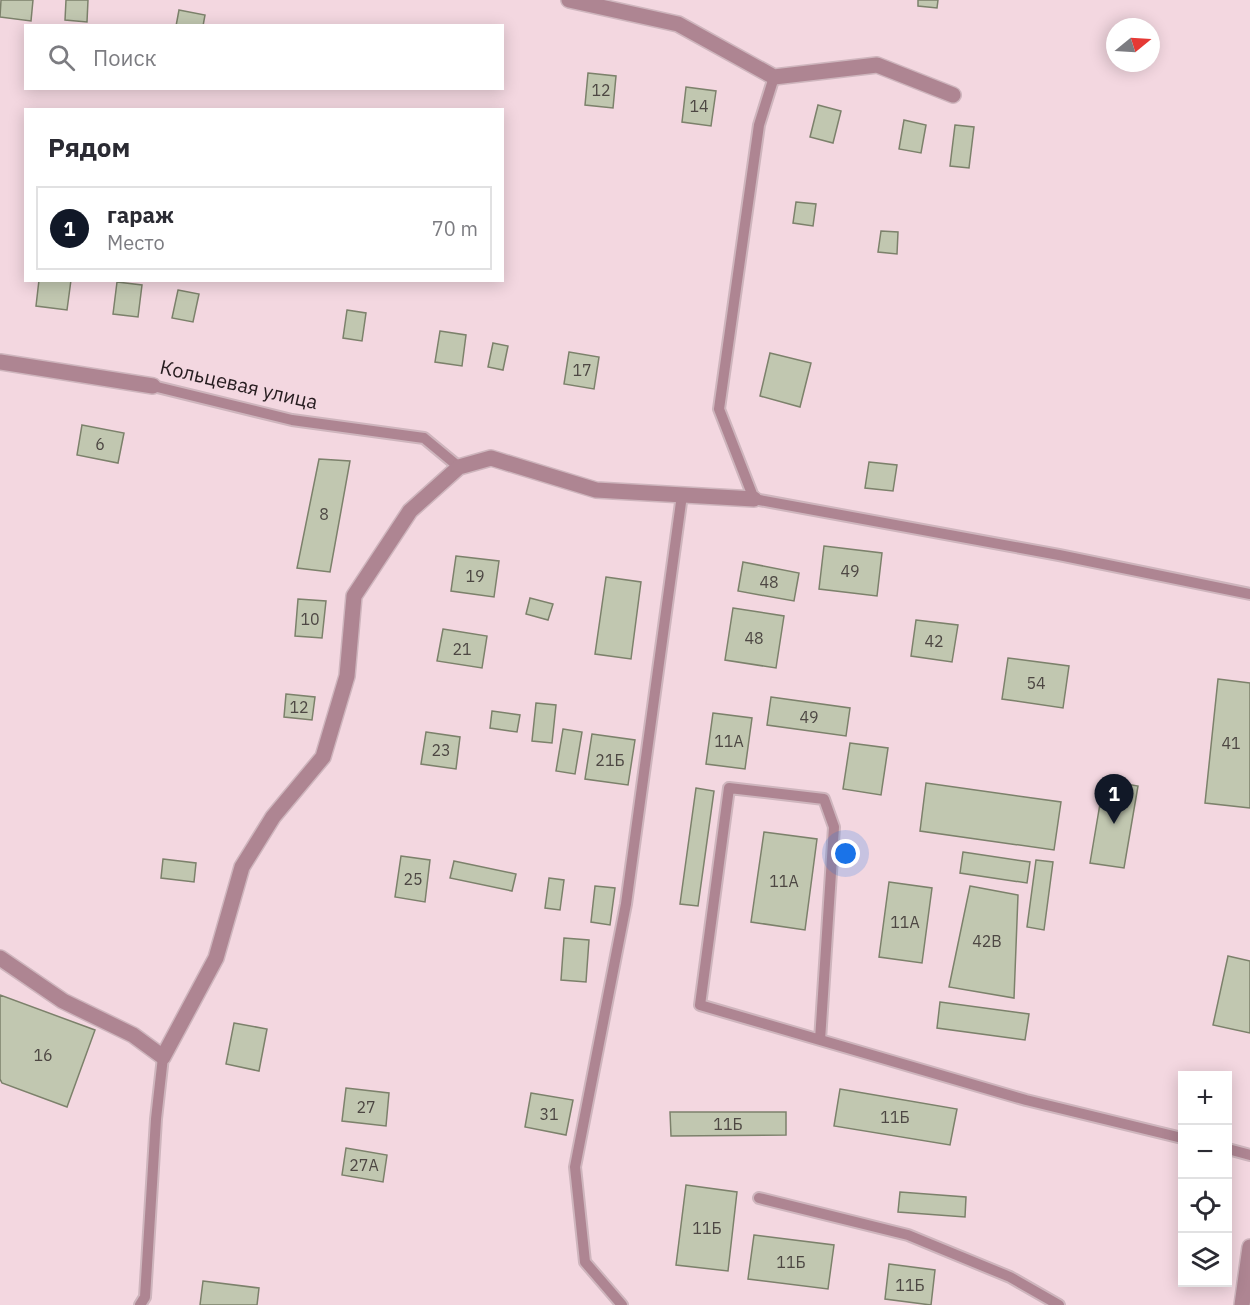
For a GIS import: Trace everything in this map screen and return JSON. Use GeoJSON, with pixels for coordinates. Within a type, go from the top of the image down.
{"type":"FeatureCollection","features":[{"type":"Feature","properties":{"kind":"street"},"geometry":{"type":"LineString","coordinates":[[569,0],[678,24],[774,78],[878,65],[953,95]]}},
{"type":"Feature","properties":{"kind":"street","name":"Кольцевая улица"},"geometry":{"type":"LineString","coordinates":[[0,362],[153,386]]}},
{"type":"Feature","properties":{"kind":"street"},"geometry":{"type":"LineString","coordinates":[[0,958],[63,1001],[133,1035],[163,1057],[216,958],[242,867],[273,817],[322,757],[347,676],[354,596],[410,511],[459,467],[491,458],[596,490],[754,499]]}},
{"type":"Feature","properties":{"kind":"street"},"geometry":{"type":"LineString","coordinates":[[1242,1305],[1250,1247]]}},
{"type":"Feature","properties":{"kind":"lane"},"geometry":{"type":"LineString","coordinates":[[774,78],[759,125],[719,409],[754,499],[1047,553],[1250,594]]}},
{"type":"Feature","properties":{"kind":"lane","name":"Кольцевая улица"},"geometry":{"type":"LineString","coordinates":[[153,386],[292,420],[424,438],[459,467]]}},
{"type":"Feature","properties":{"kind":"lane"},"geometry":{"type":"LineString","coordinates":[[622,1305],[585,1262],[575,1167],[626,904],[682,495]]}},
{"type":"Feature","properties":{"kind":"lane"},"geometry":{"type":"LineString","coordinates":[[820,1040],[834,826],[824,799],[729,788],[700,1005],[820,1040],[1026,1100],[1178,1137]]}},
{"type":"Feature","properties":{"kind":"lane"},"geometry":{"type":"LineString","coordinates":[[140,1305],[145,1297],[156,1119],[163,1057]]}},
{"type":"Feature","properties":{"kind":"lane"},"geometry":{"type":"LineString","coordinates":[[1232,1150],[1250,1155]]}},
{"type":"Feature","properties":{"kind":"lane"},"geometry":{"type":"LineString","coordinates":[[759,1198],[908,1235],[1010,1277],[1059,1305]]}},
{"type":"Feature","properties":{"kind":"building"},"geometry":{"type":"Polygon","coordinates":[[[1,0],[33,0],[31,21],[0,17],[1,0]]]}},
{"type":"Feature","properties":{"kind":"building"},"geometry":{"type":"Polygon","coordinates":[[[66,0],[88,0],[87,22],[65,20],[66,0]]]}},
{"type":"Feature","properties":{"kind":"building"},"geometry":{"type":"Polygon","coordinates":[[[918,0],[938,0],[937,8],[918,6],[918,0]]]}},
{"type":"Feature","properties":{"kind":"building"},"geometry":{"type":"Polygon","coordinates":[[[179,10],[205,15],[203,24],[176,24],[179,10]]]}},
{"type":"Feature","properties":{"kind":"building"},"geometry":{"type":"Polygon","coordinates":[[[588,73],[616,76],[613,108],[585,105],[588,73]]]}},
{"type":"Feature","properties":{"kind":"building"},"geometry":{"type":"Polygon","coordinates":[[[686,87],[716,91],[711,126],[682,122],[686,87]]]}},
{"type":"Feature","properties":{"kind":"building"},"geometry":{"type":"Polygon","coordinates":[[[818,105],[841,111],[833,143],[810,137],[818,105]]]}},
{"type":"Feature","properties":{"kind":"building"},"geometry":{"type":"Polygon","coordinates":[[[904,120],[926,125],[921,153],[899,149],[904,120]]]}},
{"type":"Feature","properties":{"kind":"building"},"geometry":{"type":"Polygon","coordinates":[[[955,125],[974,127],[969,168],[950,166],[955,125]]]}},
{"type":"Feature","properties":{"kind":"building"},"geometry":{"type":"Polygon","coordinates":[[[796,202],[816,204],[813,226],[793,223],[796,202]]]}},
{"type":"Feature","properties":{"kind":"building"},"geometry":{"type":"Polygon","coordinates":[[[881,231],[898,232],[897,254],[878,252],[881,231]]]}},
{"type":"Feature","properties":{"kind":"building"},"geometry":{"type":"Polygon","coordinates":[[[39,282],[71,282],[67,310],[36,306],[39,282]]]}},
{"type":"Feature","properties":{"kind":"building"},"geometry":{"type":"Polygon","coordinates":[[[117,282],[142,285],[138,317],[113,314],[117,282]]]}},
{"type":"Feature","properties":{"kind":"building"},"geometry":{"type":"Polygon","coordinates":[[[178,290],[199,294],[193,322],[172,318],[178,290]]]}},
{"type":"Feature","properties":{"kind":"building"},"geometry":{"type":"Polygon","coordinates":[[[347,310],[366,313],[362,341],[343,338],[347,310]]]}},
{"type":"Feature","properties":{"kind":"building"},"geometry":{"type":"Polygon","coordinates":[[[440,331],[466,335],[462,366],[435,362],[440,331]]]}},
{"type":"Feature","properties":{"kind":"building"},"geometry":{"type":"Polygon","coordinates":[[[493,343],[508,346],[503,370],[488,367],[493,343]]]}},
{"type":"Feature","properties":{"kind":"building"},"geometry":{"type":"Polygon","coordinates":[[[569,352],[599,357],[594,389],[564,384],[569,352]]]}},
{"type":"Feature","properties":{"kind":"building"},"geometry":{"type":"Polygon","coordinates":[[[770,353],[811,363],[800,407],[760,396],[770,353]]]}},
{"type":"Feature","properties":{"kind":"building"},"geometry":{"type":"Polygon","coordinates":[[[82,425],[124,433],[118,463],[77,455],[82,425]]]}},
{"type":"Feature","properties":{"kind":"building"},"geometry":{"type":"Polygon","coordinates":[[[319,459],[350,461],[330,572],[297,568],[319,459]]]}},
{"type":"Feature","properties":{"kind":"building"},"geometry":{"type":"Polygon","coordinates":[[[869,462],[897,465],[893,491],[865,488],[869,462]]]}},
{"type":"Feature","properties":{"kind":"building"},"geometry":{"type":"Polygon","coordinates":[[[824,546],[882,553],[877,596],[819,589],[824,546]]]}},
{"type":"Feature","properties":{"kind":"building"},"geometry":{"type":"Polygon","coordinates":[[[456,556],[499,561],[494,597],[451,591],[456,556]]]}},
{"type":"Feature","properties":{"kind":"building"},"geometry":{"type":"Polygon","coordinates":[[[743,562],[799,573],[794,601],[738,591],[743,562]]]}},
{"type":"Feature","properties":{"kind":"building"},"geometry":{"type":"Polygon","coordinates":[[[606,577],[641,582],[631,659],[595,654],[606,577]]]}},
{"type":"Feature","properties":{"kind":"building"},"geometry":{"type":"Polygon","coordinates":[[[530,598],[553,604],[548,620],[526,614],[530,598]]]}},
{"type":"Feature","properties":{"kind":"building"},"geometry":{"type":"Polygon","coordinates":[[[298,599],[326,601],[322,638],[295,636],[298,599]]]}},
{"type":"Feature","properties":{"kind":"building"},"geometry":{"type":"Polygon","coordinates":[[[733,608],[784,616],[776,668],[725,660],[733,608]]]}},
{"type":"Feature","properties":{"kind":"building"},"geometry":{"type":"Polygon","coordinates":[[[916,620],[958,625],[952,662],[911,656],[916,620]]]}},
{"type":"Feature","properties":{"kind":"building"},"geometry":{"type":"Polygon","coordinates":[[[443,629],[487,636],[482,668],[437,661],[443,629]]]}},
{"type":"Feature","properties":{"kind":"building"},"geometry":{"type":"Polygon","coordinates":[[[1008,658],[1069,666],[1063,708],[1002,699],[1008,658]]]}},
{"type":"Feature","properties":{"kind":"building"},"geometry":{"type":"Polygon","coordinates":[[[1218,679],[1250,683],[1250,808],[1205,803],[1218,679]]]}},
{"type":"Feature","properties":{"kind":"building"},"geometry":{"type":"Polygon","coordinates":[[[286,694],[315,697],[312,720],[284,717],[286,694]]]}},
{"type":"Feature","properties":{"kind":"building"},"geometry":{"type":"Polygon","coordinates":[[[771,697],[850,708],[846,736],[767,725],[771,697]]]}},
{"type":"Feature","properties":{"kind":"building"},"geometry":{"type":"Polygon","coordinates":[[[536,703],[556,705],[552,743],[532,741],[536,703]]]}},
{"type":"Feature","properties":{"kind":"building"},"geometry":{"type":"Polygon","coordinates":[[[492,711],[520,715],[517,732],[490,728],[492,711]]]}},
{"type":"Feature","properties":{"kind":"building"},"geometry":{"type":"Polygon","coordinates":[[[713,713],[752,718],[745,769],[706,764],[713,713]]]}},
{"type":"Feature","properties":{"kind":"building"},"geometry":{"type":"Polygon","coordinates":[[[563,729],[582,732],[575,774],[556,771],[563,729]]]}},
{"type":"Feature","properties":{"kind":"building"},"geometry":{"type":"Polygon","coordinates":[[[426,732],[460,737],[456,769],[421,764],[426,732]]]}},
{"type":"Feature","properties":{"kind":"building"},"geometry":{"type":"Polygon","coordinates":[[[592,734],[635,740],[628,785],[585,779],[592,734]]]}},
{"type":"Feature","properties":{"kind":"building"},"geometry":{"type":"Polygon","coordinates":[[[850,743],[888,748],[881,795],[843,789],[850,743]]]}},
{"type":"Feature","properties":{"kind":"building"},"geometry":{"type":"Polygon","coordinates":[[[1104,780],[1138,786],[1124,868],[1090,863],[1104,780]]]}},
{"type":"Feature","properties":{"kind":"building"},"geometry":{"type":"Polygon","coordinates":[[[926,783],[1061,802],[1054,850],[920,831],[926,783]]]}},
{"type":"Feature","properties":{"kind":"building"},"geometry":{"type":"Polygon","coordinates":[[[696,788],[714,791],[698,906],[680,904],[696,788]]]}},
{"type":"Feature","properties":{"kind":"building"},"geometry":{"type":"Polygon","coordinates":[[[764,832],[817,839],[805,930],[751,922],[764,832]]]}},
{"type":"Feature","properties":{"kind":"building"},"geometry":{"type":"Polygon","coordinates":[[[963,852],[1030,862],[1027,883],[960,873],[963,852]]]}},
{"type":"Feature","properties":{"kind":"building"},"geometry":{"type":"Polygon","coordinates":[[[401,856],[430,860],[425,902],[395,897],[401,856]]]}},
{"type":"Feature","properties":{"kind":"building"},"geometry":{"type":"Polygon","coordinates":[[[163,859],[196,863],[194,882],[161,878],[163,859]]]}},
{"type":"Feature","properties":{"kind":"building"},"geometry":{"type":"Polygon","coordinates":[[[1036,860],[1053,862],[1044,930],[1027,927],[1036,860]]]}},
{"type":"Feature","properties":{"kind":"building"},"geometry":{"type":"Polygon","coordinates":[[[454,861],[516,874],[512,891],[450,878],[454,861]]]}},
{"type":"Feature","properties":{"kind":"building"},"geometry":{"type":"Polygon","coordinates":[[[549,878],[564,880],[560,910],[545,908],[549,878]]]}},
{"type":"Feature","properties":{"kind":"building"},"geometry":{"type":"Polygon","coordinates":[[[889,882],[932,888],[922,963],[879,957],[889,882]]]}},
{"type":"Feature","properties":{"kind":"building"},"geometry":{"type":"Polygon","coordinates":[[[595,886],[615,888],[610,925],[591,922],[595,886]]]}},
{"type":"Feature","properties":{"kind":"building"},"geometry":{"type":"Polygon","coordinates":[[[970,886],[1018,895],[1014,998],[949,987],[970,886]]]}},
{"type":"Feature","properties":{"kind":"building"},"geometry":{"type":"Polygon","coordinates":[[[564,938],[589,940],[586,982],[561,980],[564,938]]]}},
{"type":"Feature","properties":{"kind":"building"},"geometry":{"type":"Polygon","coordinates":[[[1228,956],[1250,961],[1250,1033],[1213,1025],[1228,956]]]}},
{"type":"Feature","properties":{"kind":"building"},"geometry":{"type":"Polygon","coordinates":[[[0,995],[95,1030],[67,1107],[2,1083],[0,1079],[0,995]]]}},
{"type":"Feature","properties":{"kind":"building"},"geometry":{"type":"Polygon","coordinates":[[[940,1002],[1029,1014],[1025,1040],[937,1028],[940,1002]]]}},
{"type":"Feature","properties":{"kind":"building"},"geometry":{"type":"Polygon","coordinates":[[[234,1023],[267,1029],[259,1071],[226,1064],[234,1023]]]}},
{"type":"Feature","properties":{"kind":"building"},"geometry":{"type":"Polygon","coordinates":[[[346,1088],[389,1093],[386,1126],[342,1121],[346,1088]]]}},
{"type":"Feature","properties":{"kind":"building"},"geometry":{"type":"Polygon","coordinates":[[[840,1089],[957,1109],[950,1145],[834,1126],[840,1089]]]}},
{"type":"Feature","properties":{"kind":"building"},"geometry":{"type":"Polygon","coordinates":[[[531,1093],[573,1100],[566,1135],[525,1127],[531,1093]]]}},
{"type":"Feature","properties":{"kind":"building"},"geometry":{"type":"Polygon","coordinates":[[[670,1112],[786,1112],[786,1135],[671,1136],[670,1112]]]}},
{"type":"Feature","properties":{"kind":"building"},"geometry":{"type":"Polygon","coordinates":[[[346,1148],[387,1155],[383,1182],[342,1175],[346,1148]]]}},
{"type":"Feature","properties":{"kind":"building"},"geometry":{"type":"Polygon","coordinates":[[[686,1185],[737,1192],[728,1271],[676,1265],[686,1185]]]}},
{"type":"Feature","properties":{"kind":"building"},"geometry":{"type":"Polygon","coordinates":[[[900,1192],[966,1197],[965,1217],[898,1212],[900,1192]]]}},
{"type":"Feature","properties":{"kind":"building"},"geometry":{"type":"Polygon","coordinates":[[[754,1235],[834,1245],[828,1289],[748,1279],[754,1235]]]}},
{"type":"Feature","properties":{"kind":"building"},"geometry":{"type":"Polygon","coordinates":[[[889,1264],[935,1270],[931,1305],[885,1299],[889,1264]]]}},
{"type":"Feature","properties":{"kind":"building"},"geometry":{"type":"Polygon","coordinates":[[[203,1281],[259,1288],[257,1305],[200,1305],[203,1281]]]}},
{"type":"Feature","properties":{"kind":"place","name":"гараж"},"geometry":{"type":"Point","coordinates":[1114,824]}}]}
